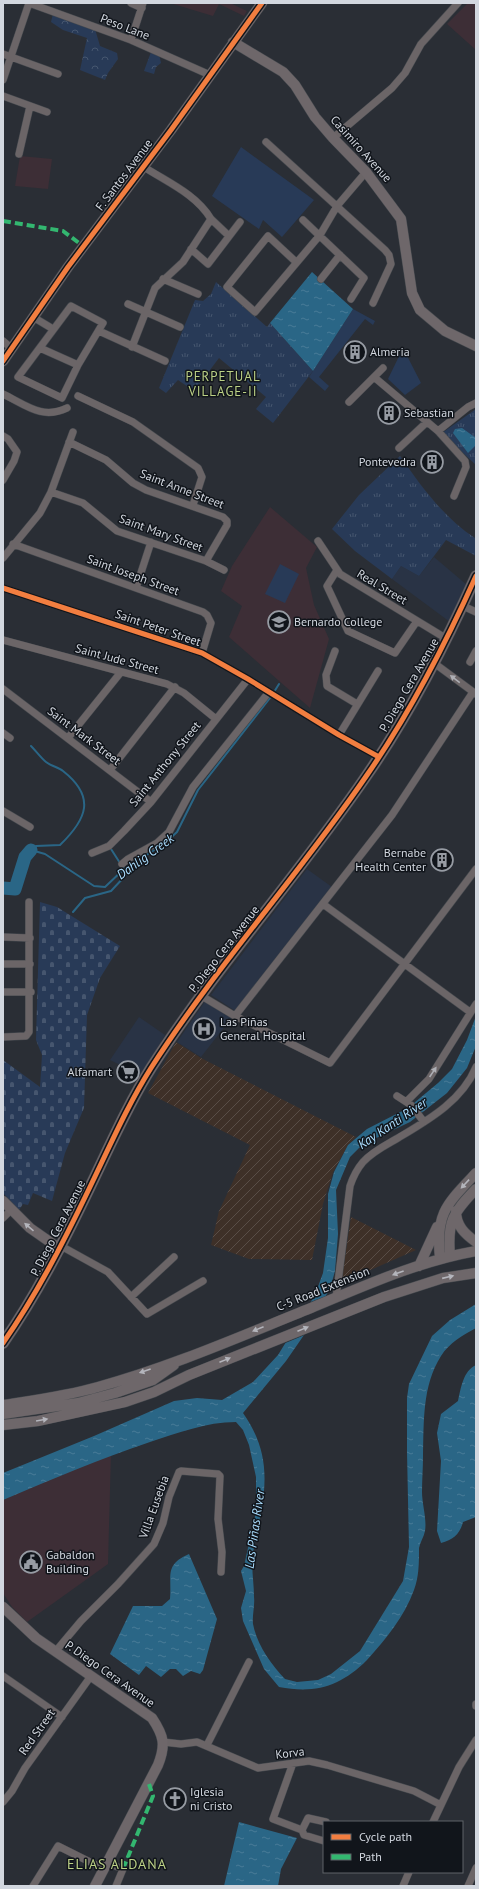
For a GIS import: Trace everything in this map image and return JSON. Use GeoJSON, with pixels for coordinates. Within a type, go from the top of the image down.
{"type":"FeatureCollection","features":[{"type":"Feature","properties":{"kind":"main road","name":"F. Santos Avenue"},"geometry":{"type":"LineString","coordinates":[[3,361],[72,262],[144,167],[262,3]]}},
{"type":"Feature","properties":{"kind":"main road","name":"Casimiro Avenue"},"geometry":{"type":"LineString","coordinates":[[234,42],[283,72],[295,85],[309,109],[333,138],[366,172],[401,219],[412,293],[415,302],[430,320],[445,331],[476,346]]}},
{"type":"Feature","properties":{"kind":"main road","name":"P. Diego Cera Avenue"},"geometry":{"type":"LineString","coordinates":[[3,1343],[39,1289],[128,1108],[152,1067],[200,995],[307,858],[379,757],[447,639],[476,576]]}},
{"type":"Feature","properties":{"kind":"main road"},"geometry":{"type":"LineString","coordinates":[[419,1266],[447,1205],[476,1172]]}},
{"type":"Feature","properties":{"kind":"main road"},"geometry":{"type":"LineString","coordinates":[[445,1257],[451,1221],[456,1211],[476,1189]]}},
{"type":"Feature","properties":{"kind":"main road"},"geometry":{"type":"LineString","coordinates":[[3,1201],[30,1228],[60,1248]]}},
{"type":"Feature","properties":{"kind":"main road"},"geometry":{"type":"LineString","coordinates":[[456,1211],[457,1221],[462,1230],[476,1242]]}},
{"type":"Feature","properties":{"kind":"main road"},"geometry":{"type":"LineString","coordinates":[[441,1218],[438,1232],[445,1257]]}},
{"type":"Feature","properties":{"kind":"main road","name":"C-5 Road Extension"},"geometry":{"type":"LineString","coordinates":[[3,1405],[98,1387],[183,1360],[419,1266],[445,1257],[476,1251]]}},
{"type":"Feature","properties":{"kind":"main road","name":"C-5 Road Extension"},"geometry":{"type":"LineString","coordinates":[[3,1424],[38,1421],[103,1408],[154,1392],[189,1375],[342,1313],[421,1285],[452,1276],[476,1273]]}},
{"type":"Feature","properties":{"kind":"main road"},"geometry":{"type":"LineString","coordinates":[[333,1299],[342,1313]]}},
{"type":"Feature","properties":{"kind":"main road","name":"C-5 Road Extension"},"geometry":{"type":"LineString","coordinates":[[153,1380],[183,1360]]}},
{"type":"Feature","properties":{"kind":"main road","name":"C-5 Road Extension"},"geometry":{"type":"LineString","coordinates":[[3,1414],[78,1403],[115,1394],[153,1380],[189,1375]]}},
{"type":"Feature","properties":{"kind":"main road","name":"P. Diego Cera Avenue"},"geometry":{"type":"LineString","coordinates":[[3,1607],[36,1638],[152,1718],[161,1732],[163,1742]]}},
{"type":"Feature","properties":{"kind":"main road"},"geometry":{"type":"LineString","coordinates":[[95,1886],[158,1765],[163,1753],[163,1742]]}},
{"type":"Feature","properties":{"kind":"street"},"geometry":{"type":"LineString","coordinates":[[3,80],[29,3]]}},
{"type":"Feature","properties":{"kind":"street","name":"Peso Lane"},"geometry":{"type":"LineString","coordinates":[[29,3],[131,40],[210,75]]}},
{"type":"Feature","properties":{"kind":"street"},"geometry":{"type":"LineString","coordinates":[[131,3],[143,5],[131,40]]}},
{"type":"Feature","properties":{"kind":"street"},"geometry":{"type":"LineString","coordinates":[[333,138],[392,88],[405,73],[421,44],[458,3]]}},
{"type":"Feature","properties":{"kind":"street"},"geometry":{"type":"LineString","coordinates":[[3,54],[58,74]]}},
{"type":"Feature","properties":{"kind":"street"},"geometry":{"type":"LineString","coordinates":[[3,96],[47,112]]}},
{"type":"Feature","properties":{"kind":"street"},"geometry":{"type":"LineString","coordinates":[[19,154],[30,106]]}},
{"type":"Feature","properties":{"kind":"street"},"geometry":{"type":"LineString","coordinates":[[266,142],[389,255],[391,264],[373,303]]}},
{"type":"Feature","properties":{"kind":"street"},"geometry":{"type":"LineString","coordinates":[[144,167],[194,199],[206,211],[211,219],[229,236]]}},
{"type":"Feature","properties":{"kind":"street"},"geometry":{"type":"LineString","coordinates":[[296,262],[268,236],[227,287],[255,312],[320,235],[337,206],[366,172]]}},
{"type":"Feature","properties":{"kind":"street"},"geometry":{"type":"LineString","coordinates":[[132,347],[155,288],[183,262],[211,219]]}},
{"type":"Feature","properties":{"kind":"street"},"geometry":{"type":"LineString","coordinates":[[303,220],[364,278],[351,299]]}},
{"type":"Feature","properties":{"kind":"street"},"geometry":{"type":"LineString","coordinates":[[191,249],[208,264],[240,222]]}},
{"type":"Feature","properties":{"kind":"street"},"geometry":{"type":"LineString","coordinates":[[322,279],[340,254]]}},
{"type":"Feature","properties":{"kind":"street"},"geometry":{"type":"LineString","coordinates":[[163,279],[198,294]]}},
{"type":"Feature","properties":{"kind":"street"},"geometry":{"type":"LineString","coordinates":[[128,304],[180,327]]}},
{"type":"Feature","properties":{"kind":"street"},"geometry":{"type":"LineString","coordinates":[[71,306],[103,323],[99,331],[78,365],[62,398],[18,377],[71,306]]}},
{"type":"Feature","properties":{"kind":"street"},"geometry":{"type":"LineString","coordinates":[[35,315],[54,327]]}},
{"type":"Feature","properties":{"kind":"street"},"geometry":{"type":"LineString","coordinates":[[99,331],[165,361]]}},
{"type":"Feature","properties":{"kind":"street"},"geometry":{"type":"LineString","coordinates":[[3,341],[12,348]]}},
{"type":"Feature","properties":{"kind":"street"},"geometry":{"type":"LineString","coordinates":[[40,348],[78,365]]}},
{"type":"Feature","properties":{"kind":"street"},"geometry":{"type":"LineString","coordinates":[[349,402],[383,368]]}},
{"type":"Feature","properties":{"kind":"street"},"geometry":{"type":"LineString","coordinates":[[374,377],[438,431],[465,461],[466,467],[454,496]]}},
{"type":"Feature","properties":{"kind":"street"},"geometry":{"type":"LineString","coordinates":[[3,394],[44,413],[56,412],[67,408]]}},
{"type":"Feature","properties":{"kind":"street"},"geometry":{"type":"LineString","coordinates":[[78,396],[133,422],[198,468],[202,477],[193,505]]}},
{"type":"Feature","properties":{"kind":"street"},"geometry":{"type":"LineString","coordinates":[[438,431],[468,407],[476,403]]}},
{"type":"Feature","properties":{"kind":"street"},"geometry":{"type":"LineString","coordinates":[[468,407],[476,407]]}},
{"type":"Feature","properties":{"kind":"street"},"geometry":{"type":"LineString","coordinates":[[399,448],[427,422]]}},
{"type":"Feature","properties":{"kind":"street"},"geometry":{"type":"LineString","coordinates":[[3,558],[13,544],[32,525],[51,492],[73,432]]}},
{"type":"Feature","properties":{"kind":"street"},"geometry":{"type":"LineString","coordinates":[[3,436],[8,439],[17,452],[14,461],[3,480]]}},
{"type":"Feature","properties":{"kind":"street","name":"Saint Anne Street"},"geometry":{"type":"LineString","coordinates":[[69,442],[106,460],[133,483],[218,514],[227,521],[225,528],[206,561]]}},
{"type":"Feature","properties":{"kind":"street","name":"Saint Mary Street"},"geometry":{"type":"LineString","coordinates":[[51,492],[83,503],[117,531],[206,561],[224,570]]}},
{"type":"Feature","properties":{"kind":"street","name":"Real Street"},"geometry":{"type":"LineString","coordinates":[[318,541],[340,574],[447,639]]}},
{"type":"Feature","properties":{"kind":"street"},"geometry":{"type":"LineString","coordinates":[[136,588],[151,542]]}},
{"type":"Feature","properties":{"kind":"street","name":"Saint Joseph Street"},"geometry":{"type":"LineString","coordinates":[[13,544],[207,615],[210,619],[210,627],[202,653]]}},
{"type":"Feature","properties":{"kind":"street"},"geometry":{"type":"LineString","coordinates":[[337,570],[327,586],[348,631],[395,652],[417,621]]}},
{"type":"Feature","properties":{"kind":"street","name":"Saint Peter Street"},"geometry":{"type":"LineString","coordinates":[[3,588],[202,653],[248,679],[339,735],[379,757]]}},
{"type":"Feature","properties":{"kind":"street"},"geometry":{"type":"LineString","coordinates":[[463,606],[476,612]]}},
{"type":"Feature","properties":{"kind":"street","name":"Saint Jude Street"},"geometry":{"type":"LineString","coordinates":[[3,640],[160,682],[175,688],[216,719]]}},
{"type":"Feature","properties":{"kind":"street"},"geometry":{"type":"LineString","coordinates":[[470,662],[476,650]]}},
{"type":"Feature","properties":{"kind":"street"},"geometry":{"type":"LineString","coordinates":[[335,651],[326,675],[327,686],[357,704]]}},
{"type":"Feature","properties":{"kind":"street"},"geometry":{"type":"LineString","coordinates":[[235,1016],[392,815],[474,693],[434,663]]}},
{"type":"Feature","properties":{"kind":"street"},"geometry":{"type":"LineString","coordinates":[[339,735],[378,670]]}},
{"type":"Feature","properties":{"kind":"street"},"geometry":{"type":"LineString","coordinates":[[68,738],[121,672]]}},
{"type":"Feature","properties":{"kind":"street","name":"Saint Anthony Street"},"geometry":{"type":"LineString","coordinates":[[92,853],[109,846],[151,802],[248,679]]}},
{"type":"Feature","properties":{"kind":"street"},"geometry":{"type":"LineString","coordinates":[[110,770],[175,688]]}},
{"type":"Feature","properties":{"kind":"street","name":"Saint Mark Street"},"geometry":{"type":"LineString","coordinates":[[3,689],[151,802]]}},
{"type":"Feature","properties":{"kind":"street"},"geometry":{"type":"LineString","coordinates":[[122,864],[128,859],[157,843],[169,832],[193,787],[269,692]]}},
{"type":"Feature","properties":{"kind":"street"},"geometry":{"type":"LineString","coordinates":[[3,733],[10,738]]}},
{"type":"Feature","properties":{"kind":"street"},"geometry":{"type":"LineString","coordinates":[[3,811],[30,827]]}},
{"type":"Feature","properties":{"kind":"street"},"geometry":{"type":"LineString","coordinates":[[200,995],[235,1016],[330,1063],[404,962],[476,869]]}},
{"type":"Feature","properties":{"kind":"street"},"geometry":{"type":"LineString","coordinates":[[3,1037],[26,1036],[29,1032],[31,992],[29,902]]}},
{"type":"Feature","properties":{"kind":"street"},"geometry":{"type":"LineString","coordinates":[[323,904],[404,962],[470,1012]]}},
{"type":"Feature","properties":{"kind":"street"},"geometry":{"type":"LineString","coordinates":[[3,937],[30,938]]}},
{"type":"Feature","properties":{"kind":"street"},"geometry":{"type":"LineString","coordinates":[[3,964],[30,964]]}},
{"type":"Feature","properties":{"kind":"street"},"geometry":{"type":"LineString","coordinates":[[3,992],[31,992]]}},
{"type":"Feature","properties":{"kind":"street"},"geometry":{"type":"LineString","coordinates":[[409,1103],[429,1079],[476,1004]]}},
{"type":"Feature","properties":{"kind":"street"},"geometry":{"type":"LineString","coordinates":[[333,1299],[350,1186],[355,1172],[374,1152],[423,1120],[441,1111],[459,1093],[472,1076],[476,1067]]}},
{"type":"Feature","properties":{"kind":"street"},"geometry":{"type":"LineString","coordinates":[[397,1096],[409,1103],[423,1120]]}},
{"type":"Feature","properties":{"kind":"street"},"geometry":{"type":"LineString","coordinates":[[3,1218],[11,1210]]}},
{"type":"Feature","properties":{"kind":"street"},"geometry":{"type":"LineString","coordinates":[[60,1248],[108,1272],[147,1314],[203,1281]]}},
{"type":"Feature","properties":{"kind":"street"},"geometry":{"type":"LineString","coordinates":[[131,1297],[174,1257]]}},
{"type":"Feature","properties":{"kind":"street","name":"Villa Eusebia"},"geometry":{"type":"LineString","coordinates":[[55,1652],[81,1621],[118,1584],[154,1544],[163,1523],[169,1497],[179,1472],[181,1471],[218,1474],[220,1476],[218,1519],[222,1552],[221,1572]]}},
{"type":"Feature","properties":{"kind":"street"},"geometry":{"type":"LineString","coordinates":[[207,1745],[249,1662]]}},
{"type":"Feature","properties":{"kind":"street"},"geometry":{"type":"LineString","coordinates":[[3,1676],[62,1717]]}},
{"type":"Feature","properties":{"kind":"street","name":"Red Street"},"geometry":{"type":"LineString","coordinates":[[3,1802],[12,1791],[25,1768],[91,1676]]}},
{"type":"Feature","properties":{"kind":"street"},"geometry":{"type":"LineString","coordinates":[[433,1821],[459,1767],[476,1740]]}},
{"type":"Feature","properties":{"kind":"street","name":"Korva"},"geometry":{"type":"LineString","coordinates":[[163,1742],[181,1744],[198,1742],[258,1768],[309,1762],[327,1765],[414,1791],[441,1805]]}},
{"type":"Feature","properties":{"kind":"street"},"geometry":{"type":"LineString","coordinates":[[293,1763],[272,1818],[274,1821],[302,1830],[304,1835],[323,1841]]}},
{"type":"Feature","properties":{"kind":"street"},"geometry":{"type":"LineString","coordinates":[[302,1830],[308,1818],[323,1821]]}},
{"type":"Feature","properties":{"kind":"street"},"geometry":{"type":"LineString","coordinates":[[33,1886],[58,1846],[106,1866],[123,1869],[116,1886]]}},
{"type":"Feature","properties":{"kind":"street"},"geometry":{"type":"LineString","coordinates":[[468,1886],[476,1868]]}},
{"type":"Feature","properties":{"kind":"street"},"geometry":{"type":"LineString","coordinates":[[403,1886],[409,1873]]}},
{"type":"Feature","properties":{"kind":"shaded area"},"geometry":{"type":"Polygon","coordinates":[[[170,3],[230,3],[247,11],[244,16],[219,4],[213,16],[170,3]]]}},
{"type":"Feature","properties":{"kind":"shaded area"},"geometry":{"type":"Polygon","coordinates":[[[468,3],[476,3],[476,50],[447,24],[468,3]]]}},
{"type":"Feature","properties":{"kind":"shaded area"},"geometry":{"type":"Polygon","coordinates":[[[20,156],[52,159],[48,189],[15,186],[20,156]]]}},
{"type":"Feature","properties":{"kind":"shaded area","name":"Bernardo College"},"geometry":{"type":"Polygon","coordinates":[[[270,507],[317,547],[306,568],[314,605],[329,639],[310,708],[229,637],[242,606],[221,591],[232,566],[270,507]]]}},
{"type":"Feature","properties":{"kind":"shaded area"},"geometry":{"type":"Polygon","coordinates":[[[434,557],[467,585],[450,622],[392,579],[401,566],[419,576],[434,557]]]}},
{"type":"Feature","properties":{"kind":"shaded area"},"geometry":{"type":"Polygon","coordinates":[[[307,869],[332,887],[237,1012],[211,995],[307,869]]]}},
{"type":"Feature","properties":{"kind":"shaded area","name":"Las Piñas General Hospital"},"geometry":{"type":"Polygon","coordinates":[[[206,1000],[233,1016],[201,1057],[177,1042],[206,1000]]]}},
{"type":"Feature","properties":{"kind":"shaded area"},"geometry":{"type":"Polygon","coordinates":[[[139,1017],[165,1035],[141,1075],[110,1060],[139,1017]]]}},
{"type":"Feature","properties":{"kind":"shaded area"},"geometry":{"type":"Polygon","coordinates":[[[176,1042],[201,1058],[356,1137],[348,1145],[333,1172],[323,1204],[312,1260],[249,1259],[211,1245],[219,1211],[250,1145],[148,1093],[176,1042]]]}},
{"type":"Feature","properties":{"kind":"shaded area"},"geometry":{"type":"Polygon","coordinates":[[[351,1217],[416,1250],[341,1283],[351,1217]]]}},
{"type":"Feature","properties":{"kind":"shaded area"},"geometry":{"type":"Polygon","coordinates":[[[111,1453],[108,1564],[27,1622],[12,1607],[3,1593],[3,1498],[111,1453]]]}},
{"type":"Feature","properties":{"kind":"green space"},"geometry":{"type":"Polygon","coordinates":[[[53,14],[95,29],[100,46],[117,53],[118,59],[105,80],[80,70],[87,38],[63,30],[51,22],[53,14]]]}},
{"type":"Feature","properties":{"kind":"green space"},"geometry":{"type":"Polygon","coordinates":[[[151,52],[159,54],[161,63],[156,67],[154,74],[144,71],[151,52]]]}},
{"type":"Feature","properties":{"kind":"green space"},"geometry":{"type":"Polygon","coordinates":[[[241,147],[314,200],[282,237],[263,220],[259,229],[212,196],[241,147]]]}},
{"type":"Feature","properties":{"kind":"green space"},"geometry":{"type":"Polygon","coordinates":[[[216,282],[267,327],[270,323],[313,371],[273,423],[256,409],[266,397],[219,358],[194,391],[178,380],[166,393],[159,388],[195,300],[203,301],[211,294],[216,282]]]}},
{"type":"Feature","properties":{"kind":"green space"},"geometry":{"type":"Polygon","coordinates":[[[353,309],[375,321],[373,325],[365,319],[319,377],[329,386],[325,391],[309,377],[353,309]]]}},
{"type":"Feature","properties":{"kind":"green space"},"geometry":{"type":"Polygon","coordinates":[[[403,348],[421,383],[405,395],[388,379],[403,348]]]}},
{"type":"Feature","properties":{"kind":"green space"},"geometry":{"type":"Polygon","coordinates":[[[476,409],[476,465],[442,433],[476,409]]]}},
{"type":"Feature","properties":{"kind":"green space"},"geometry":{"type":"Polygon","coordinates":[[[400,456],[425,490],[443,511],[464,530],[475,538],[476,536],[476,556],[446,540],[419,576],[401,566],[392,579],[355,551],[332,529],[359,495],[400,456]]]}},
{"type":"Feature","properties":{"kind":"green space"},"geometry":{"type":"Polygon","coordinates":[[[280,564],[299,574],[285,603],[265,594],[280,564]]]}},
{"type":"Feature","properties":{"kind":"green space"},"geometry":{"type":"Polygon","coordinates":[[[40,902],[57,907],[120,946],[100,978],[87,1015],[84,1108],[65,1153],[52,1201],[33,1193],[28,1205],[23,1204],[19,1210],[3,1193],[3,1060],[40,1087],[42,1055],[36,1040],[40,902]]]}},
{"type":"Feature","properties":{"kind":"water"},"geometry":{"type":"Polygon","coordinates":[[[312,272],[353,309],[313,371],[270,323],[312,272]]]}},
{"type":"Feature","properties":{"kind":"water"},"geometry":{"type":"Polygon","coordinates":[[[462,428],[476,438],[476,445],[468,453],[453,433],[455,429],[462,428]]]}},
{"type":"Feature","properties":{"kind":"water"},"geometry":{"type":"Polygon","coordinates":[[[476,1016],[476,1046],[467,1068],[447,1093],[410,1122],[372,1140],[359,1148],[350,1157],[336,1190],[338,1234],[335,1271],[330,1289],[312,1318],[304,1335],[286,1361],[243,1413],[256,1435],[260,1446],[263,1458],[265,1481],[252,1560],[254,1600],[253,1624],[255,1632],[265,1654],[285,1679],[297,1682],[318,1680],[331,1674],[360,1651],[403,1581],[409,1547],[407,1398],[409,1384],[432,1336],[450,1320],[476,1304],[476,1328],[457,1340],[444,1351],[430,1380],[427,1392],[424,1417],[422,1488],[425,1531],[419,1548],[416,1585],[410,1600],[388,1636],[367,1660],[347,1676],[327,1686],[316,1688],[292,1689],[279,1687],[264,1669],[243,1621],[241,1608],[246,1591],[241,1571],[244,1566],[256,1512],[256,1477],[249,1445],[243,1430],[236,1422],[225,1422],[203,1426],[150,1442],[113,1455],[3,1500],[3,1473],[94,1436],[174,1401],[197,1398],[222,1400],[253,1382],[278,1355],[315,1295],[323,1273],[328,1238],[328,1194],[334,1172],[348,1145],[367,1129],[408,1108],[452,1069],[467,1040],[476,1016]]]}},
{"type":"Feature","properties":{"kind":"water"},"geometry":{"type":"Polygon","coordinates":[[[476,1365],[476,1517],[463,1522],[460,1530],[455,1536],[441,1543],[437,1531],[441,1461],[437,1433],[441,1414],[458,1401],[465,1376],[468,1371],[476,1365]]]}},
{"type":"Feature","properties":{"kind":"water"},"geometry":{"type":"Polygon","coordinates":[[[189,1554],[217,1619],[203,1670],[200,1674],[191,1671],[183,1676],[176,1669],[170,1669],[161,1677],[146,1666],[139,1675],[110,1654],[133,1606],[162,1606],[170,1599],[170,1577],[173,1567],[176,1562],[189,1554]]]}},
{"type":"Feature","properties":{"kind":"water"},"geometry":{"type":"Polygon","coordinates":[[[239,1822],[297,1838],[281,1869],[278,1886],[224,1886],[239,1822]]]}},
{"type":"Feature","properties":{"kind":"pier"},"geometry":{"type":"Polygon","coordinates":[[[329,1295],[313,1319],[307,1334],[283,1344],[308,1303],[329,1295]]]}},
{"type":"Feature","properties":{"kind":"waterway"},"geometry":{"type":"LineString","coordinates":[[274,692],[279,684]]}},
{"type":"Feature","properties":{"kind":"waterway","name":"Dahlig Creek"},"geometry":{"type":"LineString","coordinates":[[31,850],[45,854],[94,886],[105,887],[124,869],[164,844],[177,832],[198,790],[270,698]]}},
{"type":"Feature","properties":{"kind":"waterway","name":"Dahlig Creek"},"geometry":{"type":"LineString","coordinates":[[31,746],[42,759],[61,770],[73,781],[80,790],[84,799],[84,808],[82,817],[60,845],[36,846],[31,850]]}},
{"type":"Feature","properties":{"kind":"waterway"},"geometry":{"type":"LineString","coordinates":[[111,849],[120,863]]}},
{"type":"Feature","properties":{"kind":"waterway","name":"Dahlig Creek"},"geometry":{"type":"LineString","coordinates":[[3,888],[15,889],[25,857],[31,850]]}},
{"type":"Feature","properties":{"kind":"waterway"},"geometry":{"type":"LineString","coordinates":[[73,912],[85,898],[111,891],[126,875],[123,868]]}},
{"type":"Feature","properties":{"kind":"marked path"},"geometry":{"type":"LineString","coordinates":[[3,221],[63,231],[83,246]]}},
{"type":"Feature","properties":{"kind":"marked path"},"geometry":{"type":"LineString","coordinates":[[123,1869],[153,1796],[149,1784]]}},
{"type":"Feature","properties":{"kind":"cycle path"},"geometry":{"type":"LineString","coordinates":[[3,361],[68,267],[171,130],[262,3]]}},
{"type":"Feature","properties":{"kind":"cycle path"},"geometry":{"type":"LineString","coordinates":[[3,1343],[49,1268],[142,1082],[176,1030],[230,956],[341,812],[383,751],[426,678],[476,576]]}},
{"type":"Feature","properties":{"kind":"cycle path"},"geometry":{"type":"LineString","coordinates":[[3,588],[202,653],[248,679],[339,735],[379,757]]}},
{"type":"Feature","properties":{"kind":"place","name":"Almeria"},"geometry":{"type":"Point","coordinates":[355,352]}},
{"type":"Feature","properties":{"kind":"place","name":"Sebastian"},"geometry":{"type":"Point","coordinates":[389,413]}},
{"type":"Feature","properties":{"kind":"place","name":"Pontevedra"},"geometry":{"type":"Point","coordinates":[432,462]}},
{"type":"Feature","properties":{"kind":"place","name":"Bernardo College"},"geometry":{"type":"Point","coordinates":[279,622]}},
{"type":"Feature","properties":{"kind":"place","name":"Bernabe Health Center"},"geometry":{"type":"Point","coordinates":[442,860]}},
{"type":"Feature","properties":{"kind":"place","name":"Las Piñas General Hospital"},"geometry":{"type":"Point","coordinates":[204,1029]}},
{"type":"Feature","properties":{"kind":"place","name":"Alfamart"},"geometry":{"type":"Point","coordinates":[128,1072]}},
{"type":"Feature","properties":{"kind":"place","name":"Gabaldon Building"},"geometry":{"type":"Point","coordinates":[31,1562]}},
{"type":"Feature","properties":{"kind":"place","name":"Iglesia ni Cristo"},"geometry":{"type":"Point","coordinates":[175,1799]}},
{"type":"Feature","properties":{"kind":"district","name":"PERPETUAL VILLAGE-II"},"geometry":{"type":"Point","coordinates":[223,384]}},
{"type":"Feature","properties":{"kind":"district","name":"ELIAS ALDANA"},"geometry":{"type":"Point","coordinates":[117,1864]}},
{"type":"Feature","properties":{"kind":"water label","name":"Kay Kanti River"},"geometry":{"type":"Point","coordinates":[392,1123]}},
{"type":"Feature","properties":{"kind":"water label","name":"Las Piñas River"},"geometry":{"type":"Point","coordinates":[254,1529]}}]}
